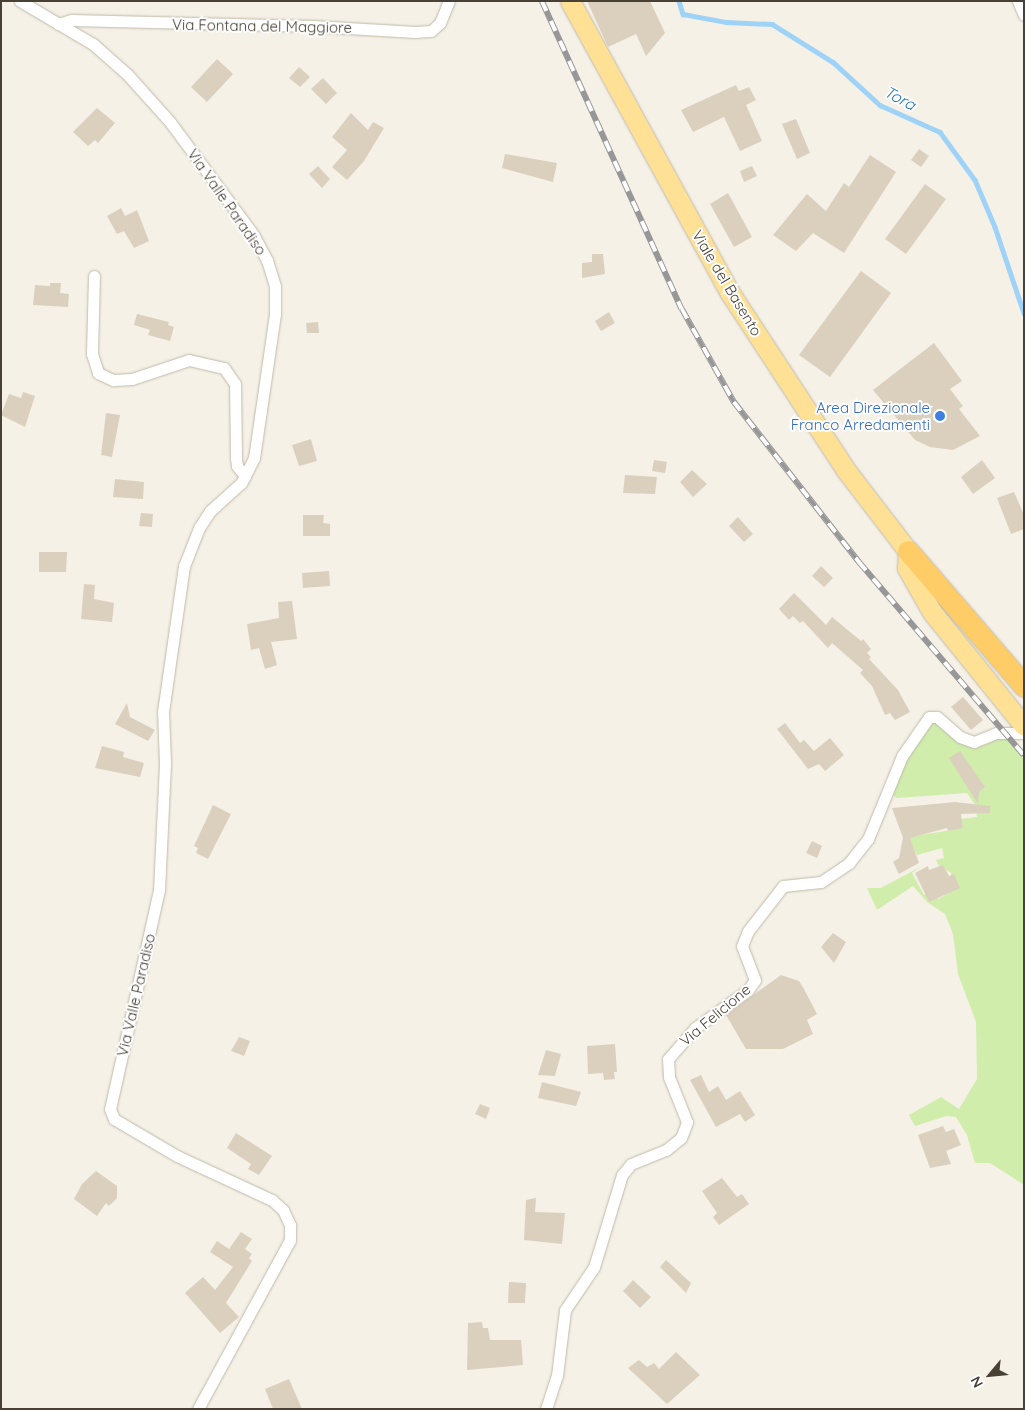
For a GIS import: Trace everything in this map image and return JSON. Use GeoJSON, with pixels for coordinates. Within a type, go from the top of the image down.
{"type":"FeatureCollection","features":[{"type":"Feature","properties":{"kind":"highway"},"geometry":{"type":"LineString","coordinates":[[908,551],[1024,686]]}},
{"type":"Feature","properties":{"kind":"main road","name":"Viale del Basento"},"geometry":{"type":"LineString","coordinates":[[570,1],[730,293],[845,469],[908,551]]}},
{"type":"Feature","properties":{"kind":"main road"},"geometry":{"type":"LineString","coordinates":[[908,551],[907,568],[932,612],[1020,731]]}},
{"type":"Feature","properties":{"kind":"street","name":"Via Valle Paradiso"},"geometry":{"type":"LineString","coordinates":[[20,1],[93,44],[120,68],[170,122],[253,234],[268,260],[275,286],[274,314],[254,458],[245,476],[199,528],[184,566],[164,694],[165,764],[159,890],[110,1109],[114,1119],[176,1156],[272,1200],[283,1210],[290,1225],[290,1240],[198,1409]]}},
{"type":"Feature","properties":{"kind":"street","name":"Via Fontana del Maggiore"},"geometry":{"type":"LineString","coordinates":[[58,24],[71,20],[305,26],[415,32],[431,31],[440,23],[449,1]]}},
{"type":"Feature","properties":{"kind":"street"},"geometry":{"type":"LineString","coordinates":[[1018,1],[1024,15]]}},
{"type":"Feature","properties":{"kind":"street"},"geometry":{"type":"LineString","coordinates":[[94,276],[92,354],[98,373],[112,380],[132,379],[189,360],[224,368],[235,384],[236,458],[245,476]]}},
{"type":"Feature","properties":{"kind":"street","name":"Via Felicione"},"geometry":{"type":"LineString","coordinates":[[546,1409],[557,1376],[565,1310],[594,1267],[622,1175],[631,1164],[666,1150],[681,1138],[687,1122],[669,1077],[668,1060],[695,1028],[748,990],[755,980],[742,946],[748,931],[784,886],[821,882],[849,862],[868,839],[902,756],[929,717],[937,717],[960,737],[974,742],[996,733],[1020,731]]}},
{"type":"Feature","properties":{"kind":"green space"},"geometry":{"type":"Polygon","coordinates":[[[930,718],[960,741],[1004,736],[1024,759],[1024,1185],[990,1163],[975,1163],[967,1135],[956,1117],[946,1116],[915,1126],[909,1115],[941,1097],[959,1109],[977,1079],[976,1022],[958,974],[953,934],[945,914],[927,902],[913,886],[877,910],[867,888],[881,888],[922,866],[912,873],[924,895],[933,890],[938,899],[959,887],[950,872],[939,866],[936,860],[944,858],[942,848],[917,855],[911,843],[904,844],[903,838],[963,828],[961,819],[977,817],[976,806],[967,793],[897,798],[891,794],[905,760],[930,718]]]}},
{"type":"Feature","properties":{"kind":"building"},"geometry":{"type":"Polygon","coordinates":[[[587,1],[650,1],[665,33],[646,56],[636,34],[608,47],[587,1]]]}},
{"type":"Feature","properties":{"kind":"building"},"geometry":{"type":"Polygon","coordinates":[[[217,59],[233,74],[207,102],[191,87],[217,59]]]}},
{"type":"Feature","properties":{"kind":"building"},"geometry":{"type":"Polygon","coordinates":[[[299,67],[310,77],[300,87],[289,78],[299,67]]]}},
{"type":"Feature","properties":{"kind":"building"},"geometry":{"type":"Polygon","coordinates":[[[323,78],[337,93],[326,104],[311,89],[323,78]]]}},
{"type":"Feature","properties":{"kind":"building"},"geometry":{"type":"Polygon","coordinates":[[[736,85],[739,91],[749,87],[756,100],[746,105],[762,141],[740,151],[724,117],[693,132],[681,110],[736,85]]]}},
{"type":"Feature","properties":{"kind":"building"},"geometry":{"type":"Polygon","coordinates":[[[97,108],[115,123],[98,143],[95,140],[88,146],[73,132],[97,108]]]}},
{"type":"Feature","properties":{"kind":"building"},"geometry":{"type":"Polygon","coordinates":[[[351,113],[368,130],[373,122],[384,128],[364,161],[347,180],[332,167],[347,150],[332,137],[351,113]]]}},
{"type":"Feature","properties":{"kind":"building"},"geometry":{"type":"Polygon","coordinates":[[[796,119],[810,153],[797,159],[782,124],[796,119]]]}},
{"type":"Feature","properties":{"kind":"building"},"geometry":{"type":"Polygon","coordinates":[[[919,149],[929,156],[921,167],[911,160],[919,149]]]}},
{"type":"Feature","properties":{"kind":"building"},"geometry":{"type":"Polygon","coordinates":[[[505,154],[557,163],[553,182],[502,168],[505,154]]]}},
{"type":"Feature","properties":{"kind":"building"},"geometry":{"type":"Polygon","coordinates":[[[870,155],[896,172],[844,253],[813,233],[796,251],[773,235],[807,194],[826,211],[844,183],[849,187],[870,155]]]}},
{"type":"Feature","properties":{"kind":"building"},"geometry":{"type":"Polygon","coordinates":[[[318,166],[330,179],[322,188],[309,174],[318,166]]]}},
{"type":"Feature","properties":{"kind":"building"},"geometry":{"type":"Polygon","coordinates":[[[752,166],[757,176],[744,182],[740,171],[752,166]]]}},
{"type":"Feature","properties":{"kind":"building"},"geometry":{"type":"Polygon","coordinates":[[[925,184],[946,199],[906,254],[885,239],[925,184]]]}},
{"type":"Feature","properties":{"kind":"building"},"geometry":{"type":"Polygon","coordinates":[[[728,193],[752,237],[734,247],[710,204],[728,193]]]}},
{"type":"Feature","properties":{"kind":"building"},"geometry":{"type":"Polygon","coordinates":[[[121,208],[125,216],[137,210],[149,241],[134,248],[124,231],[117,234],[107,216],[121,208]]]}},
{"type":"Feature","properties":{"kind":"building"},"geometry":{"type":"Polygon","coordinates":[[[592,254],[603,254],[605,274],[582,278],[582,263],[592,262],[592,254]]]}},
{"type":"Feature","properties":{"kind":"building"},"geometry":{"type":"Polygon","coordinates":[[[861,271],[891,293],[830,377],[799,355],[861,271]]]}},
{"type":"Feature","properties":{"kind":"building"},"geometry":{"type":"Polygon","coordinates":[[[50,283],[61,283],[60,293],[69,294],[68,307],[33,305],[35,285],[50,286],[50,283]]]}},
{"type":"Feature","properties":{"kind":"building"},"geometry":{"type":"Polygon","coordinates":[[[609,312],[615,323],[601,331],[595,321],[609,312]]]}},
{"type":"Feature","properties":{"kind":"building"},"geometry":{"type":"Polygon","coordinates":[[[137,314],[169,322],[168,325],[174,327],[170,341],[148,335],[150,330],[134,325],[137,314]]]}},
{"type":"Feature","properties":{"kind":"building"},"geometry":{"type":"Polygon","coordinates":[[[318,322],[319,333],[307,333],[306,323],[318,322]]]}},
{"type":"Feature","properties":{"kind":"building"},"geometry":{"type":"Polygon","coordinates":[[[934,343],[962,381],[950,389],[963,406],[959,409],[980,436],[953,450],[930,447],[915,440],[873,390],[934,343]]]}},
{"type":"Feature","properties":{"kind":"building"},"geometry":{"type":"Polygon","coordinates":[[[23,392],[35,396],[25,427],[1,415],[9,394],[21,398],[23,392]]]}},
{"type":"Feature","properties":{"kind":"building"},"geometry":{"type":"Polygon","coordinates":[[[106,413],[120,415],[112,457],[101,455],[106,413]]]}},
{"type":"Feature","properties":{"kind":"building"},"geometry":{"type":"Polygon","coordinates":[[[311,439],[317,461],[299,466],[292,445],[311,439]]]}},
{"type":"Feature","properties":{"kind":"building"},"geometry":{"type":"Polygon","coordinates":[[[654,460],[667,462],[665,473],[652,471],[654,460]]]}},
{"type":"Feature","properties":{"kind":"building"},"geometry":{"type":"Polygon","coordinates":[[[982,460],[995,478],[973,494],[961,477],[982,460]]]}},
{"type":"Feature","properties":{"kind":"building"},"geometry":{"type":"Polygon","coordinates":[[[692,470],[707,484],[693,497],[680,482],[692,470]]]}},
{"type":"Feature","properties":{"kind":"building"},"geometry":{"type":"Polygon","coordinates":[[[625,475],[657,477],[655,494],[623,493],[625,475]]]}},
{"type":"Feature","properties":{"kind":"building"},"geometry":{"type":"Polygon","coordinates":[[[115,479],[144,482],[143,499],[113,497],[115,479]]]}},
{"type":"Feature","properties":{"kind":"building"},"geometry":{"type":"Polygon","coordinates":[[[1014,492],[1024,515],[1024,529],[1011,534],[997,498],[1014,492]]]}},
{"type":"Feature","properties":{"kind":"building"},"geometry":{"type":"Polygon","coordinates":[[[141,513],[153,514],[152,527],[139,526],[141,513]]]}},
{"type":"Feature","properties":{"kind":"building"},"geometry":{"type":"Polygon","coordinates":[[[303,515],[324,515],[323,523],[330,524],[330,536],[303,536],[303,515]]]}},
{"type":"Feature","properties":{"kind":"building"},"geometry":{"type":"Polygon","coordinates":[[[738,517],[753,534],[744,542],[729,526],[738,517]]]}},
{"type":"Feature","properties":{"kind":"building"},"geometry":{"type":"Polygon","coordinates":[[[39,552],[67,552],[66,572],[39,572],[39,552]]]}},
{"type":"Feature","properties":{"kind":"building"},"geometry":{"type":"Polygon","coordinates":[[[821,566],[833,578],[824,587],[812,576],[821,566]]]}},
{"type":"Feature","properties":{"kind":"building"},"geometry":{"type":"Polygon","coordinates":[[[329,571],[330,586],[303,588],[302,573],[329,571]]]}},
{"type":"Feature","properties":{"kind":"building"},"geometry":{"type":"Polygon","coordinates":[[[84,584],[95,585],[94,599],[114,603],[112,622],[81,619],[84,584]]]}},
{"type":"Feature","properties":{"kind":"building"},"geometry":{"type":"Polygon","coordinates":[[[794,593],[826,625],[832,617],[861,641],[863,639],[871,649],[867,653],[871,657],[869,659],[898,690],[910,712],[895,720],[890,713],[885,715],[872,686],[860,673],[863,670],[832,643],[828,648],[803,621],[800,623],[793,616],[789,620],[779,609],[794,593]]]}},
{"type":"Feature","properties":{"kind":"building"},"geometry":{"type":"Polygon","coordinates":[[[292,601],[297,639],[271,642],[277,665],[265,669],[259,648],[251,650],[247,624],[279,618],[278,602],[292,601]]]}},
{"type":"Feature","properties":{"kind":"building"},"geometry":{"type":"Polygon","coordinates":[[[963,697],[983,720],[971,730],[951,707],[963,697]]]}},
{"type":"Feature","properties":{"kind":"building"},"geometry":{"type":"Polygon","coordinates":[[[127,703],[130,717],[155,730],[148,741],[115,724],[127,703]]]}},
{"type":"Feature","properties":{"kind":"building"},"geometry":{"type":"Polygon","coordinates":[[[785,723],[800,743],[804,740],[814,751],[830,738],[844,755],[825,771],[819,764],[808,769],[777,729],[785,723]]]}},
{"type":"Feature","properties":{"kind":"building"},"geometry":{"type":"Polygon","coordinates":[[[102,746],[124,752],[123,757],[144,763],[140,777],[95,768],[102,746]]]}},
{"type":"Feature","properties":{"kind":"building"},"geometry":{"type":"Polygon","coordinates":[[[960,751],[985,787],[979,792],[978,804],[949,758],[960,751]]]}},
{"type":"Feature","properties":{"kind":"building"},"geometry":{"type":"Polygon","coordinates":[[[955,802],[990,806],[990,813],[961,814],[963,828],[948,831],[947,828],[910,838],[919,863],[899,874],[893,862],[899,858],[903,838],[892,808],[955,802]]]}},
{"type":"Feature","properties":{"kind":"building"},"geometry":{"type":"Polygon","coordinates":[[[213,805],[231,814],[208,859],[196,853],[198,848],[194,846],[213,805]]]}},
{"type":"Feature","properties":{"kind":"building"},"geometry":{"type":"Polygon","coordinates":[[[812,841],[822,846],[817,858],[806,853],[812,841]]]}},
{"type":"Feature","properties":{"kind":"building"},"geometry":{"type":"Polygon","coordinates":[[[943,865],[949,876],[954,874],[960,888],[929,902],[915,873],[928,866],[929,870],[943,865]]]}},
{"type":"Feature","properties":{"kind":"building"},"geometry":{"type":"Polygon","coordinates":[[[833,933],[846,942],[834,963],[821,947],[833,933]]]}},
{"type":"Feature","properties":{"kind":"building"},"geometry":{"type":"Polygon","coordinates":[[[781,975],[799,981],[804,989],[817,1014],[807,1020],[813,1034],[783,1049],[746,1049],[726,1015],[781,975]]]}},
{"type":"Feature","properties":{"kind":"building"},"geometry":{"type":"Polygon","coordinates":[[[239,1037],[250,1041],[244,1056],[231,1051],[239,1037]]]}},
{"type":"Feature","properties":{"kind":"building"},"geometry":{"type":"Polygon","coordinates":[[[615,1044],[617,1072],[614,1072],[615,1079],[604,1080],[603,1073],[588,1074],[587,1046],[615,1044]]]}},
{"type":"Feature","properties":{"kind":"building"},"geometry":{"type":"Polygon","coordinates":[[[546,1050],[561,1054],[555,1076],[538,1075],[546,1050]]]}},
{"type":"Feature","properties":{"kind":"building"},"geometry":{"type":"Polygon","coordinates":[[[701,1075],[709,1092],[718,1086],[726,1100],[740,1091],[755,1115],[745,1122],[740,1114],[716,1127],[690,1080],[701,1075]]]}},
{"type":"Feature","properties":{"kind":"building"},"geometry":{"type":"Polygon","coordinates":[[[542,1082],[581,1092],[576,1106],[538,1098],[542,1082]]]}},
{"type":"Feature","properties":{"kind":"building"},"geometry":{"type":"Polygon","coordinates":[[[480,1104],[490,1108],[486,1119],[475,1114],[480,1104]]]}},
{"type":"Feature","properties":{"kind":"building"},"geometry":{"type":"Polygon","coordinates":[[[943,1126],[946,1132],[954,1129],[961,1145],[946,1151],[951,1164],[930,1168],[918,1135],[943,1126]]]}},
{"type":"Feature","properties":{"kind":"building"},"geometry":{"type":"Polygon","coordinates":[[[236,1133],[272,1156],[259,1175],[248,1169],[251,1164],[227,1148],[236,1133]]]}},
{"type":"Feature","properties":{"kind":"building"},"geometry":{"type":"Polygon","coordinates":[[[96,1171],[117,1186],[117,1198],[109,1206],[106,1203],[97,1216],[74,1199],[82,1184],[96,1171]]]}},
{"type":"Feature","properties":{"kind":"building"},"geometry":{"type":"Polygon","coordinates":[[[722,1178],[737,1197],[742,1194],[749,1204],[719,1225],[713,1217],[717,1213],[702,1191],[722,1178]]]}},
{"type":"Feature","properties":{"kind":"building"},"geometry":{"type":"Polygon","coordinates":[[[536,1198],[535,1212],[565,1213],[562,1244],[524,1240],[526,1200],[536,1198]]]}},
{"type":"Feature","properties":{"kind":"building"},"geometry":{"type":"Polygon","coordinates":[[[241,1232],[252,1239],[245,1249],[252,1254],[249,1258],[252,1261],[226,1303],[239,1317],[220,1333],[185,1293],[203,1277],[215,1290],[233,1267],[210,1252],[217,1241],[229,1249],[241,1232]]]}},
{"type":"Feature","properties":{"kind":"building"},"geometry":{"type":"Polygon","coordinates":[[[666,1260],[691,1283],[686,1293],[660,1267],[666,1260]]]}},
{"type":"Feature","properties":{"kind":"building"},"geometry":{"type":"Polygon","coordinates":[[[633,1280],[651,1297],[640,1308],[623,1291],[633,1280]]]}},
{"type":"Feature","properties":{"kind":"building"},"geometry":{"type":"Polygon","coordinates":[[[509,1282],[526,1283],[525,1303],[508,1303],[509,1282]]]}},
{"type":"Feature","properties":{"kind":"building"},"geometry":{"type":"Polygon","coordinates":[[[482,1322],[483,1328],[488,1328],[490,1340],[521,1340],[523,1365],[467,1370],[468,1323],[482,1322]]]}},
{"type":"Feature","properties":{"kind":"building"},"geometry":{"type":"Polygon","coordinates":[[[676,1352],[700,1375],[667,1404],[628,1368],[639,1360],[647,1367],[654,1363],[659,1369],[676,1352]]]}},
{"type":"Feature","properties":{"kind":"building"},"geometry":{"type":"Polygon","coordinates":[[[289,1379],[302,1409],[273,1409],[265,1389],[289,1379]]]}},
{"type":"Feature","properties":{"kind":"waterway","name":"Tora"},"geometry":{"type":"LineString","coordinates":[[679,1],[683,14],[726,22],[772,24],[833,62],[880,105],[940,132],[975,180],[995,227],[1024,313]]}},
{"type":"Feature","properties":{"kind":"railway"},"geometry":{"type":"LineString","coordinates":[[542,1],[682,309],[734,402],[859,562],[1024,755]]}},
{"type":"Feature","properties":{"kind":"place","name":"Area Direzionale Franco Arredamenti"},"geometry":{"type":"Point","coordinates":[940,416]}}]}
